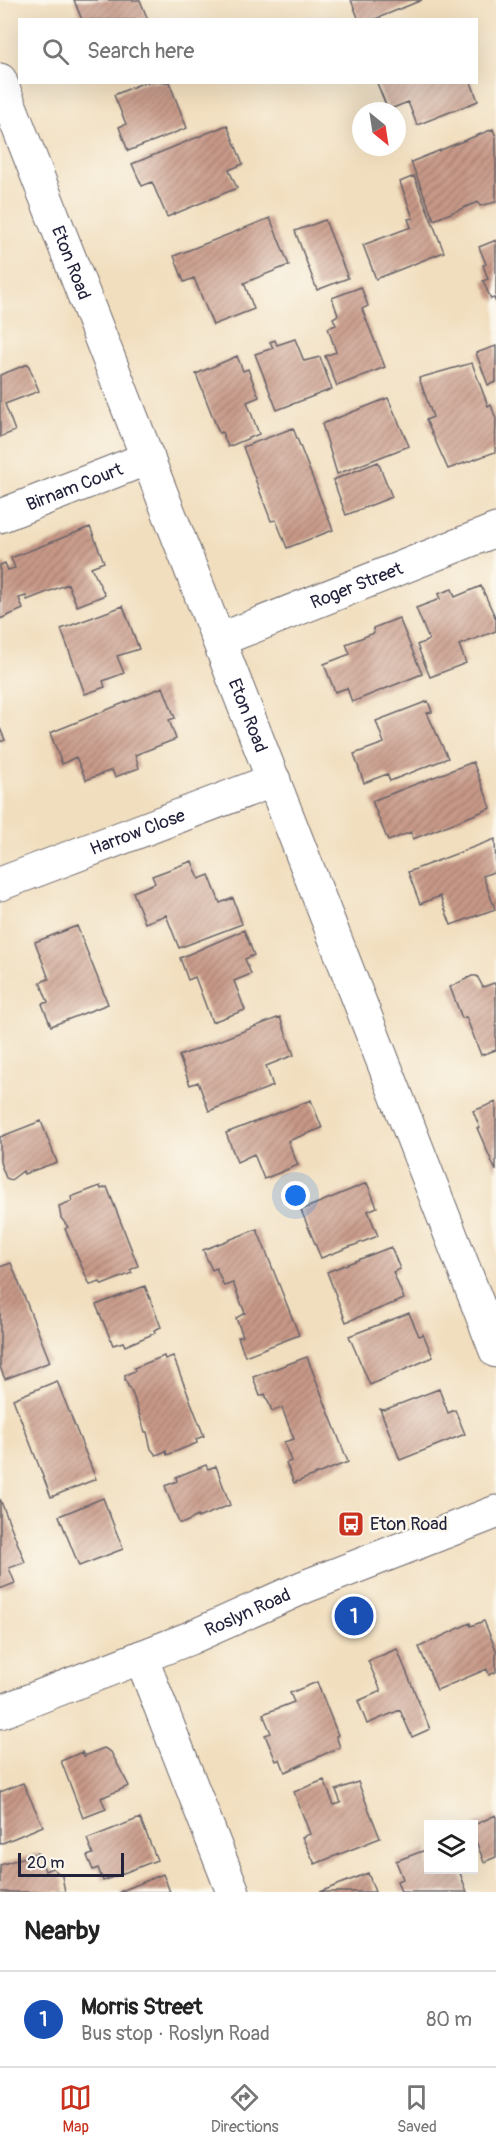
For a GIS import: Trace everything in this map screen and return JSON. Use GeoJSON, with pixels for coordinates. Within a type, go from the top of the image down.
{"type":"FeatureCollection","features":[{"type":"Feature","properties":{"kind":"street","name":"Eton Road"},"geometry":{"type":"LineString","coordinates":[[0,80],[496,1351]]}},
{"type":"Feature","properties":{"kind":"street","name":"Birnam Court"},"geometry":{"type":"LineString","coordinates":[[0,516],[148,458]]}},
{"type":"Feature","properties":{"kind":"street","name":"Roger Street"},"geometry":{"type":"LineString","coordinates":[[219,640],[496,530]]}},
{"type":"Feature","properties":{"kind":"street","name":"Harrow Close"},"geometry":{"type":"LineString","coordinates":[[0,884],[274,780]]}},
{"type":"Feature","properties":{"kind":"street","name":"Roslyn Road"},"geometry":{"type":"LineString","coordinates":[[0,1712],[190,1638],[304,1587],[496,1512]]}},
{"type":"Feature","properties":{"kind":"street"},"geometry":{"type":"LineString","coordinates":[[141,1657],[233,1892]]}},
{"type":"Feature","properties":{"kind":"building"},"geometry":{"type":"Polygon","coordinates":[[[74,0],[140,0],[147,18],[81,18],[74,0]]]}},
{"type":"Feature","properties":{"kind":"building"},"geometry":{"type":"Polygon","coordinates":[[[351,0],[422,0],[378,18],[358,18],[351,0]]]}},
{"type":"Feature","properties":{"kind":"building"},"geometry":{"type":"Polygon","coordinates":[[[140,84],[170,84],[187,128],[128,151],[119,127],[126,124],[114,95],[140,84]]]}},
{"type":"Feature","properties":{"kind":"building"},"geometry":{"type":"Polygon","coordinates":[[[377,84],[472,84],[478,101],[417,125],[408,102],[385,102],[377,84]]]}},
{"type":"Feature","properties":{"kind":"building"},"geometry":{"type":"Polygon","coordinates":[[[227,125],[243,164],[229,170],[237,188],[167,217],[152,182],[142,186],[132,164],[227,125]]]}},
{"type":"Feature","properties":{"kind":"building"},"geometry":{"type":"Polygon","coordinates":[[[493,129],[496,137],[496,202],[480,206],[478,202],[434,220],[411,162],[493,129]]]}},
{"type":"Feature","properties":{"kind":"building"},"geometry":{"type":"Polygon","coordinates":[[[414,176],[444,252],[376,279],[363,245],[411,227],[408,219],[413,218],[400,182],[414,176]]]}},
{"type":"Feature","properties":{"kind":"building"},"geometry":{"type":"Polygon","coordinates":[[[270,218],[289,265],[244,283],[254,309],[213,325],[194,278],[184,282],[174,256],[270,218]]]}},
{"type":"Feature","properties":{"kind":"building"},"geometry":{"type":"Polygon","coordinates":[[[325,220],[348,278],[317,290],[295,231],[325,220]]]}},
{"type":"Feature","properties":{"kind":"building"},"geometry":{"type":"Polygon","coordinates":[[[496,240],[496,303],[494,298],[491,299],[483,281],[488,279],[483,265],[486,264],[479,247],[496,240]]]}},
{"type":"Feature","properties":{"kind":"building"},"geometry":{"type":"Polygon","coordinates":[[[361,287],[368,306],[362,309],[385,367],[337,386],[325,356],[336,352],[328,328],[336,325],[333,318],[338,315],[332,298],[361,287]]]}},
{"type":"Feature","properties":{"kind":"building"},"geometry":{"type":"Polygon","coordinates":[[[295,339],[304,361],[320,357],[332,389],[277,410],[255,354],[273,348],[270,342],[275,340],[277,345],[295,339]]]}},
{"type":"Feature","properties":{"kind":"building"},"geometry":{"type":"Polygon","coordinates":[[[496,346],[496,382],[488,385],[476,353],[496,346]]]}},
{"type":"Feature","properties":{"kind":"building"},"geometry":{"type":"Polygon","coordinates":[[[237,356],[243,371],[248,369],[259,397],[247,402],[259,434],[228,447],[222,432],[219,433],[196,374],[237,356]]]}},
{"type":"Feature","properties":{"kind":"building"},"geometry":{"type":"Polygon","coordinates":[[[472,363],[488,406],[491,405],[496,419],[495,452],[448,469],[426,420],[433,417],[419,378],[472,363]]]}},
{"type":"Feature","properties":{"kind":"building"},"geometry":{"type":"Polygon","coordinates":[[[28,364],[39,391],[5,404],[15,431],[0,437],[0,375],[28,364]]]}},
{"type":"Feature","properties":{"kind":"building"},"geometry":{"type":"Polygon","coordinates":[[[388,398],[409,446],[337,474],[322,424],[388,398]]]}},
{"type":"Feature","properties":{"kind":"building"},"geometry":{"type":"Polygon","coordinates":[[[293,428],[333,530],[287,548],[276,520],[271,521],[243,447],[293,428]]]}},
{"type":"Feature","properties":{"kind":"building"},"geometry":{"type":"Polygon","coordinates":[[[378,462],[392,497],[346,515],[333,480],[378,462]]]}},
{"type":"Feature","properties":{"kind":"building"},"geometry":{"type":"Polygon","coordinates":[[[90,527],[104,562],[91,567],[105,595],[77,606],[68,584],[27,600],[26,596],[19,598],[23,609],[0,619],[0,565],[5,563],[8,570],[15,568],[11,558],[90,527]]]}},
{"type":"Feature","properties":{"kind":"building"},"geometry":{"type":"Polygon","coordinates":[[[481,586],[496,619],[496,631],[459,645],[466,663],[430,677],[417,645],[429,640],[416,608],[440,599],[438,594],[452,589],[455,597],[481,586]]]}},
{"type":"Feature","properties":{"kind":"building"},"geometry":{"type":"Polygon","coordinates":[[[123,606],[139,649],[117,656],[124,673],[103,681],[105,687],[85,694],[61,629],[123,606]]]}},
{"type":"Feature","properties":{"kind":"building"},"geometry":{"type":"Polygon","coordinates":[[[399,618],[422,674],[352,702],[347,688],[335,692],[324,664],[350,654],[346,644],[374,633],[373,628],[399,618]]]}},
{"type":"Feature","properties":{"kind":"building"},"geometry":{"type":"Polygon","coordinates":[[[163,687],[175,718],[169,720],[176,739],[135,755],[139,768],[115,777],[112,770],[86,780],[76,757],[62,764],[50,733],[163,687]]]}},
{"type":"Feature","properties":{"kind":"building"},"geometry":{"type":"Polygon","coordinates":[[[428,701],[432,712],[427,713],[448,758],[390,781],[387,774],[364,783],[354,754],[384,743],[376,721],[428,701]]]}},
{"type":"Feature","properties":{"kind":"building"},"geometry":{"type":"Polygon","coordinates":[[[0,728],[5,740],[0,742],[0,728]]]}},
{"type":"Feature","properties":{"kind":"building"},"geometry":{"type":"Polygon","coordinates":[[[473,762],[491,808],[413,839],[411,832],[388,841],[372,801],[473,762]]]}},
{"type":"Feature","properties":{"kind":"building"},"geometry":{"type":"Polygon","coordinates":[[[495,839],[496,871],[483,876],[495,909],[451,925],[440,896],[420,904],[408,872],[495,839]]]}},
{"type":"Feature","properties":{"kind":"building"},"geometry":{"type":"Polygon","coordinates":[[[192,861],[199,879],[209,875],[220,903],[233,898],[242,924],[179,948],[166,915],[145,923],[133,892],[155,883],[152,876],[192,861]]]}},
{"type":"Feature","properties":{"kind":"building"},"geometry":{"type":"Polygon","coordinates":[[[77,926],[108,1004],[51,1026],[42,1004],[48,1002],[40,982],[49,979],[35,942],[77,926]]]}},
{"type":"Feature","properties":{"kind":"building"},"geometry":{"type":"Polygon","coordinates":[[[244,930],[254,955],[245,959],[251,974],[234,981],[245,1010],[212,1022],[195,977],[188,980],[180,958],[244,930]]]}},
{"type":"Feature","properties":{"kind":"building"},"geometry":{"type":"Polygon","coordinates":[[[472,976],[477,976],[483,987],[494,983],[496,987],[496,1050],[481,1055],[466,1017],[462,1018],[450,987],[472,976]]]}},
{"type":"Feature","properties":{"kind":"building"},"geometry":{"type":"Polygon","coordinates":[[[280,1017],[294,1055],[266,1066],[273,1086],[209,1111],[198,1082],[190,1085],[179,1056],[280,1017]]]}},
{"type":"Feature","properties":{"kind":"building"},"geometry":{"type":"Polygon","coordinates":[[[311,1100],[322,1128],[288,1141],[298,1165],[264,1179],[254,1154],[237,1162],[226,1133],[311,1100]]]}},
{"type":"Feature","properties":{"kind":"building"},"geometry":{"type":"Polygon","coordinates":[[[496,1102],[496,1171],[477,1128],[480,1128],[473,1111],[496,1102]]]}},
{"type":"Feature","properties":{"kind":"building"},"geometry":{"type":"Polygon","coordinates":[[[41,1121],[57,1162],[24,1174],[23,1171],[11,1180],[6,1178],[0,1162],[0,1137],[41,1121]]]}},
{"type":"Feature","properties":{"kind":"building"},"geometry":{"type":"Polygon","coordinates":[[[367,1183],[377,1207],[368,1211],[378,1236],[321,1258],[301,1210],[367,1183]]]}},
{"type":"Feature","properties":{"kind":"building"},"geometry":{"type":"Polygon","coordinates":[[[100,1186],[101,1189],[107,1187],[138,1266],[130,1270],[132,1273],[102,1285],[100,1282],[90,1285],[65,1229],[68,1227],[61,1218],[59,1206],[72,1201],[71,1197],[100,1186]]]}},
{"type":"Feature","properties":{"kind":"building"},"geometry":{"type":"Polygon","coordinates":[[[257,1229],[299,1335],[245,1356],[238,1337],[243,1336],[236,1318],[245,1313],[233,1283],[224,1286],[216,1268],[212,1270],[203,1250],[257,1229]]]}},
{"type":"Feature","properties":{"kind":"building"},"geometry":{"type":"Polygon","coordinates":[[[391,1247],[400,1269],[393,1272],[404,1299],[346,1322],[327,1272],[391,1247]]]}},
{"type":"Feature","properties":{"kind":"building"},"geometry":{"type":"Polygon","coordinates":[[[11,1263],[50,1362],[5,1379],[0,1367],[0,1267],[11,1263]]]}},
{"type":"Feature","properties":{"kind":"building"},"geometry":{"type":"Polygon","coordinates":[[[145,1286],[161,1327],[154,1330],[155,1333],[125,1346],[123,1342],[113,1345],[96,1305],[145,1286]]]}},
{"type":"Feature","properties":{"kind":"building"},"geometry":{"type":"Polygon","coordinates":[[[409,1313],[419,1336],[423,1334],[433,1357],[370,1385],[349,1336],[409,1313]]]}},
{"type":"Feature","properties":{"kind":"building"},"geometry":{"type":"Polygon","coordinates":[[[164,1356],[165,1359],[173,1356],[204,1436],[196,1439],[197,1443],[167,1455],[166,1451],[156,1455],[151,1449],[147,1432],[145,1432],[125,1375],[135,1371],[134,1368],[164,1356]]]}},
{"type":"Feature","properties":{"kind":"building"},"geometry":{"type":"Polygon","coordinates":[[[307,1357],[348,1462],[294,1483],[286,1463],[291,1461],[284,1442],[294,1439],[282,1408],[272,1411],[265,1394],[260,1396],[253,1377],[307,1357]]]}},
{"type":"Feature","properties":{"kind":"building"},"geometry":{"type":"Polygon","coordinates":[[[57,1381],[96,1479],[51,1497],[13,1399],[57,1381]]]}},
{"type":"Feature","properties":{"kind":"building"},"geometry":{"type":"Polygon","coordinates":[[[439,1389],[448,1413],[455,1410],[465,1434],[400,1460],[380,1409],[384,1410],[439,1389]]]}},
{"type":"Feature","properties":{"kind":"building"},"geometry":{"type":"Polygon","coordinates":[[[206,1465],[208,1469],[216,1466],[230,1505],[179,1523],[165,1486],[177,1481],[176,1477],[206,1465]]]}},
{"type":"Feature","properties":{"kind":"building"},"geometry":{"type":"Polygon","coordinates":[[[103,1498],[123,1549],[79,1566],[59,1516],[103,1498]]]}},
{"type":"Feature","properties":{"kind":"building"},"geometry":{"type":"Polygon","coordinates":[[[0,1499],[25,1562],[9,1568],[15,1583],[0,1589],[0,1499]]]}},
{"type":"Feature","properties":{"kind":"building"},"geometry":{"type":"Polygon","coordinates":[[[484,1621],[496,1650],[496,1672],[489,1675],[487,1669],[437,1690],[419,1647],[470,1623],[471,1626],[484,1621]]]}},
{"type":"Feature","properties":{"kind":"building"},"geometry":{"type":"Polygon","coordinates":[[[397,1649],[430,1729],[412,1737],[400,1710],[367,1724],[358,1701],[381,1691],[368,1661],[397,1649]]]}},
{"type":"Feature","properties":{"kind":"building"},"geometry":{"type":"Polygon","coordinates":[[[317,1682],[338,1735],[336,1736],[340,1747],[285,1772],[280,1759],[276,1761],[265,1735],[271,1733],[263,1714],[294,1702],[290,1693],[317,1682]]]}},
{"type":"Feature","properties":{"kind":"building"},"geometry":{"type":"Polygon","coordinates":[[[104,1748],[111,1752],[129,1786],[101,1798],[106,1809],[83,1818],[61,1761],[82,1752],[84,1756],[104,1748]]]}},
{"type":"Feature","properties":{"kind":"building"},"geometry":{"type":"Polygon","coordinates":[[[324,1780],[334,1805],[341,1803],[336,1790],[358,1782],[380,1838],[315,1864],[302,1837],[310,1834],[294,1792],[324,1780]]]}},
{"type":"Feature","properties":{"kind":"building"},"geometry":{"type":"Polygon","coordinates":[[[23,1783],[43,1826],[0,1844],[0,1792],[23,1783]]]}},
{"type":"Feature","properties":{"kind":"building"},"geometry":{"type":"Polygon","coordinates":[[[496,1815],[496,1857],[484,1862],[478,1846],[478,1823],[496,1815]]]}},
{"type":"Feature","properties":{"kind":"building"},"geometry":{"type":"Polygon","coordinates":[[[140,1818],[157,1860],[103,1881],[98,1868],[93,1870],[87,1856],[93,1854],[87,1839],[140,1818]]]}},
{"type":"Feature","properties":{"kind":"building"},"geometry":{"type":"Polygon","coordinates":[[[424,1850],[424,1874],[460,1874],[467,1892],[401,1892],[397,1881],[403,1879],[396,1861],[424,1850]]]}},
{"type":"Feature","properties":{"kind":"building"},"geometry":{"type":"Polygon","coordinates":[[[38,1853],[45,1871],[52,1868],[62,1876],[65,1892],[0,1892],[0,1865],[38,1853]]]}},
{"type":"Feature","properties":{"kind":"building"},"geometry":{"type":"Polygon","coordinates":[[[368,1873],[375,1892],[320,1892],[368,1873]]]}},
{"type":"Feature","properties":{"kind":"building"},"geometry":{"type":"Polygon","coordinates":[[[163,1874],[170,1892],[119,1892],[163,1874]]]}},
{"type":"Feature","properties":{"kind":"place","name":"Eton Road"},"geometry":{"type":"Point","coordinates":[351,1524]}},
{"type":"Feature","properties":{"kind":"place","name":"Morris Street"},"geometry":{"type":"Point","coordinates":[354,1616]}}]}
